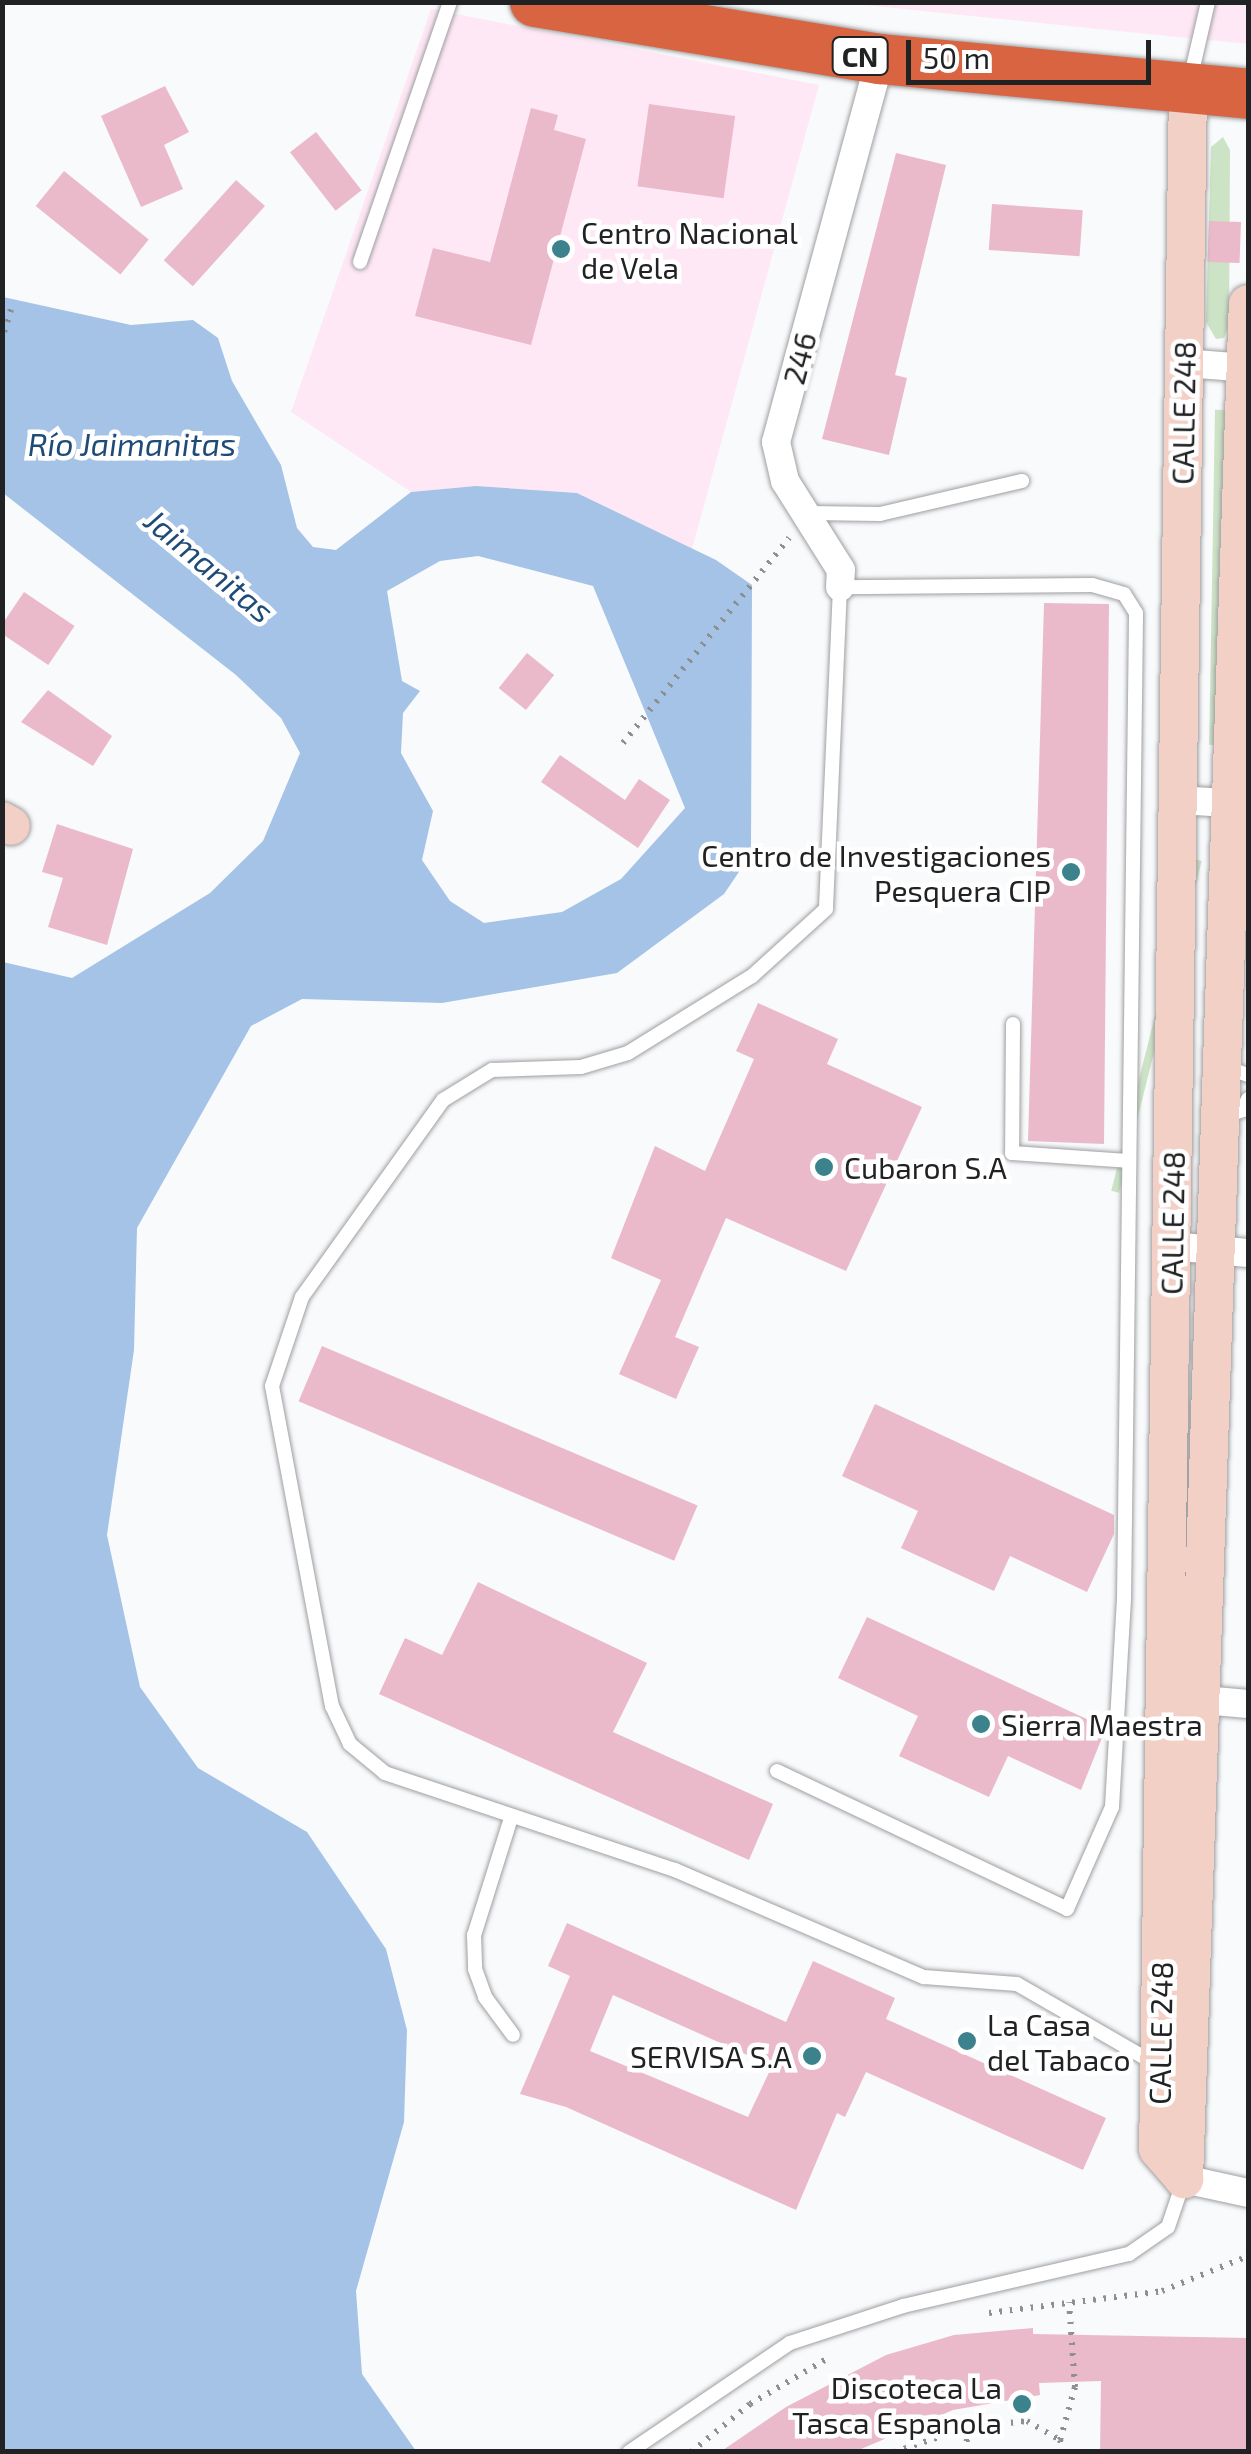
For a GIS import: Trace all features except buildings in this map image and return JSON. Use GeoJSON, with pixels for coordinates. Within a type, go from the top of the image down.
{"type":"FeatureCollection","features":[{"type":"Feature","properties":{"kind":"highway","name":"CN"},"geometry":{"type":"LineString","coordinates":[[535,2],[880,59],[1248,94]]}},
{"type":"Feature","properties":{"kind":"street","name":"246"},"geometry":{"type":"LineString","coordinates":[[840,587],[841,570],[809,513],[785,482],[776,442],[880,59]]}},
{"type":"Feature","properties":{"kind":"street","name":"CALLE 248"},"geometry":{"type":"LineString","coordinates":[[1184,2180],[1183,1698],[1172,1246],[1188,88]]}},
{"type":"Feature","properties":{"kind":"street","name":"CALLE 248"},"geometry":{"type":"LineString","coordinates":[[1184,2180],[1158,2149],[1160,2066],[1183,1698],[1232,1252],[1248,304]]}},
{"type":"Feature","properties":{"kind":"street"},"geometry":{"type":"LineString","coordinates":[[1184,363],[1247,368]]}},
{"type":"Feature","properties":{"kind":"street"},"geometry":{"type":"LineString","coordinates":[[1178,800],[1240,804]]}},
{"type":"Feature","properties":{"kind":"street"},"geometry":{"type":"LineString","coordinates":[[1172,1246],[1232,1252]]}},
{"type":"Feature","properties":{"kind":"street"},"geometry":{"type":"LineString","coordinates":[[1183,1698],[1248,1704]]}},
{"type":"Feature","properties":{"kind":"street"},"geometry":{"type":"LineString","coordinates":[[1184,2180],[1248,2194]]}},
{"type":"Feature","properties":{"kind":"lane"},"geometry":{"type":"LineString","coordinates":[[360,262],[450,2]]}},
{"type":"Feature","properties":{"kind":"lane","name":"CALLE 248"},"geometry":{"type":"LineString","coordinates":[[1188,88],[1208,2]]}},
{"type":"Feature","properties":{"kind":"lane"},"geometry":{"type":"LineString","coordinates":[[809,513],[880,514],[1022,480]]}},
{"type":"Feature","properties":{"kind":"lane"},"geometry":{"type":"LineString","coordinates":[[777,1771],[1066,1909],[1112,1807],[1120,1744],[1136,612],[1124,594],[1092,585],[840,587],[826,909],[752,976],[628,1053],[581,1067],[492,1070],[443,1100],[302,1296],[272,1386],[332,1706],[350,1744],[385,1774],[675,1870],[924,1976],[1017,1984],[1160,2066]]}},
{"type":"Feature","properties":{"kind":"lane"},"geometry":{"type":"LineString","coordinates":[[1012,1024],[1012,1153],[1128,1160]]}},
{"type":"Feature","properties":{"kind":"lane"},"geometry":{"type":"LineString","coordinates":[[510,1818],[474,1935],[474,1969],[485,1997],[513,2035]]}},
{"type":"Feature","properties":{"kind":"lane"},"geometry":{"type":"LineString","coordinates":[[629,2452],[790,2343],[904,2306],[1129,2254],[1168,2227],[1184,2180]]}},
{"type":"Feature","properties":{"kind":"path"},"geometry":{"type":"LineString","coordinates":[[4,332],[13,302]]}},
{"type":"Feature","properties":{"kind":"path"},"geometry":{"type":"LineString","coordinates":[[622,742],[809,513]]}},
{"type":"Feature","properties":{"kind":"path"},"geometry":{"type":"LineString","coordinates":[[982,2314],[1162,2291],[1248,2256]]}},
{"type":"Feature","properties":{"kind":"path"},"geometry":{"type":"LineString","coordinates":[[1064,2452],[1060,2440],[1075,2387],[1070,2302]]}},
{"type":"Feature","properties":{"kind":"path"},"geometry":{"type":"LineString","coordinates":[[691,2452],[750,2404],[842,2352]]}},
{"type":"Feature","properties":{"kind":"path"},"geometry":{"type":"LineString","coordinates":[[894,2452],[969,2428],[1027,2421],[1060,2440]]}},
{"type":"Feature","properties":{"kind":"path"},"geometry":{"type":"LineString","coordinates":[[965,2452],[969,2428]]}},
{"type":"Feature","properties":{"kind":"shaded area"},"geometry":{"type":"Polygon","coordinates":[[[845,3],[1248,3],[1248,44],[1108,30],[845,3]]]}},
{"type":"Feature","properties":{"kind":"shaded area","name":"Centro Nacional de Vela"},"geometry":{"type":"Polygon","coordinates":[[[431,9],[819,85],[692,549],[577,493],[476,486],[411,492],[291,412],[431,9]]]}},
{"type":"Feature","properties":{"kind":"green space"},"geometry":{"type":"Polygon","coordinates":[[[1223,137],[1230,150],[1229,325],[1224,338],[1216,339],[1206,322],[1211,147],[1223,137]]]}},
{"type":"Feature","properties":{"kind":"green space"},"geometry":{"type":"Polygon","coordinates":[[[1215,410],[1225,410],[1219,745],[1209,745],[1215,410]]]}},
{"type":"Feature","properties":{"kind":"green space"},"geometry":{"type":"Polygon","coordinates":[[[1194,859],[1202,861],[1119,1193],[1111,1191],[1194,859]]]}},
{"type":"Feature","properties":{"kind":"water"},"geometry":{"type":"Polygon","coordinates":[[[3,297],[131,325],[193,320],[218,338],[232,381],[281,465],[297,528],[313,547],[336,550],[411,492],[476,486],[577,493],[716,560],[752,585],[751,854],[724,894],[617,973],[442,1003],[302,999],[251,1026],[137,1228],[134,1350],[107,1535],[140,1687],[198,1768],[307,1832],[386,1949],[407,2030],[404,2122],[356,2291],[362,2374],[416,2451],[3,2451],[3,962],[72,978],[210,893],[263,841],[300,753],[281,718],[236,675],[3,493],[3,297]],[[478,556],[440,561],[387,591],[402,681],[420,691],[403,713],[401,753],[433,811],[422,860],[450,901],[484,923],[562,912],[621,879],[685,808],[593,586],[478,556]]]}},
{"type":"Feature","properties":{"kind":"place","name":"Centro Nacional de Vela"},"geometry":{"type":"Point","coordinates":[561,249]}},
{"type":"Feature","properties":{"kind":"place","name":"Centro de Investigaciones Pesquera CIP"},"geometry":{"type":"Point","coordinates":[1071,872]}},
{"type":"Feature","properties":{"kind":"place","name":"Cubaron S.A"},"geometry":{"type":"Point","coordinates":[824,1167]}},
{"type":"Feature","properties":{"kind":"place","name":"Sierra Maestra"},"geometry":{"type":"Point","coordinates":[981,1724]}},
{"type":"Feature","properties":{"kind":"place","name":"La Casa del Tabaco"},"geometry":{"type":"Point","coordinates":[967,2041]}},
{"type":"Feature","properties":{"kind":"place","name":"SERVISA S.A"},"geometry":{"type":"Point","coordinates":[812,2056]}},
{"type":"Feature","properties":{"kind":"place","name":"Discoteca La Tasca Espanola"},"geometry":{"type":"Point","coordinates":[1022,2404]}},
{"type":"Feature","properties":{"kind":"water label","name":"Río Jaimanitas"},"geometry":{"type":"Point","coordinates":[132,443]}},
{"type":"Feature","properties":{"kind":"water label","name":"Jaimanitas"},"geometry":{"type":"Point","coordinates":[210,565]}}]}
